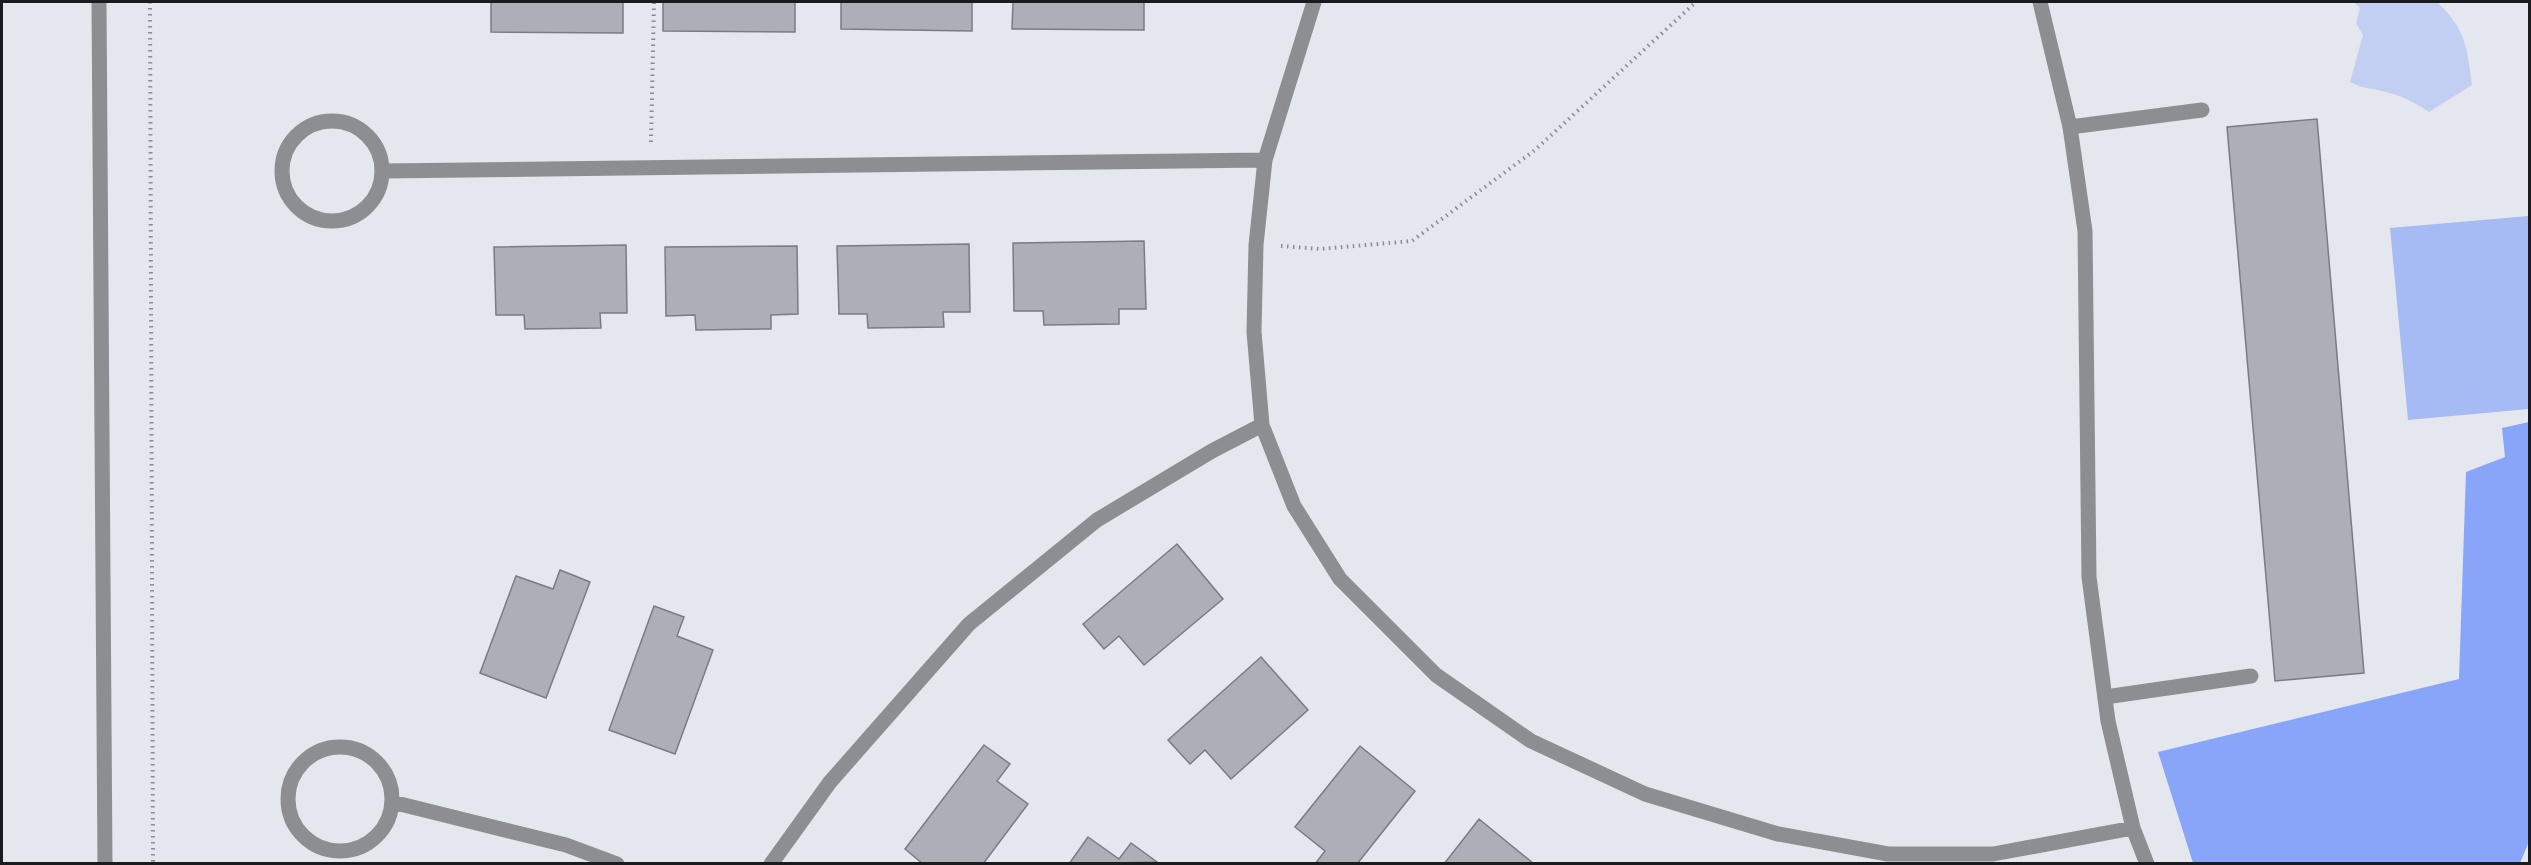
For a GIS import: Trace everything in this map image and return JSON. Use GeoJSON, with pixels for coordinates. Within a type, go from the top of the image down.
{"type":"FeatureCollection","features":[{"type":"Feature","properties":{"kind":"street"},"geometry":{"type":"LineString","coordinates":[[99,2],[105,864]]}},
{"type":"Feature","properties":{"kind":"street"},"geometry":{"type":"LineString","coordinates":[[1314,2],[1264,160],[1256,245],[1254,332],[1262,425],[1294,506],[1340,579],[1436,675],[1531,741],[1645,794],[1778,834],[1888,854],[1993,854],[2133,828]]}},
{"type":"Feature","properties":{"kind":"street"},"geometry":{"type":"LineString","coordinates":[[2040,2],[2070,127],[2085,231],[2089,577],[2105,697],[2133,828],[2147,864]]}},
{"type":"Feature","properties":{"kind":"street"},"geometry":{"type":"LineString","coordinates":[[2070,127],[2202,110]]}},
{"type":"Feature","properties":{"kind":"street"},"geometry":{"type":"LineString","coordinates":[[329,120],[345,122],[360,129],[372,140],[380,155],[383,171],[381,188],[360,214],[344,220],[328,222],[312,218],[298,208],[287,194],[282,179],[282,162],[288,146],[299,133],[312,125],[329,120]]}},
{"type":"Feature","properties":{"kind":"street"},"geometry":{"type":"LineString","coordinates":[[383,171],[1264,160]]}},
{"type":"Feature","properties":{"kind":"street"},"geometry":{"type":"LineString","coordinates":[[771,864],[830,782],[969,624],[1097,520],[1212,451],[1262,425]]}},
{"type":"Feature","properties":{"kind":"street"},"geometry":{"type":"LineString","coordinates":[[2105,697],[2251,676]]}},
{"type":"Feature","properties":{"kind":"street"},"geometry":{"type":"LineString","coordinates":[[339,747],[356,748],[371,756],[383,769],[390,785],[392,802],[388,819],[379,833],[367,844],[351,849],[333,850],[317,845],[303,836],[294,821],[289,805],[289,788],[296,771],[307,759],[322,750],[339,747]]}},
{"type":"Feature","properties":{"kind":"street"},"geometry":{"type":"LineString","coordinates":[[392,802],[566,844],[617,864]]}},
{"type":"Feature","properties":{"kind":"path"},"geometry":{"type":"LineString","coordinates":[[150,2],[153,864]]}},
{"type":"Feature","properties":{"kind":"path"},"geometry":{"type":"LineString","coordinates":[[651,168],[654,2]]}},
{"type":"Feature","properties":{"kind":"path"},"geometry":{"type":"LineString","coordinates":[[1256,245],[1320,249],[1412,242],[1535,150],[1696,2]]}},
{"type":"Feature","properties":{"kind":"shaded area"},"geometry":{"type":"Polygon","coordinates":[[[2354,2],[2437,2],[2460,30],[2472,85],[2429,112],[2413,102],[2388,92],[2350,82],[2363,35],[2356,23],[2360,8],[2354,2]]]}},
{"type":"Feature","properties":{"kind":"shaded area"},"geometry":{"type":"Polygon","coordinates":[[[2529,216],[2529,409],[2408,420],[2390,228],[2529,216]]]}},
{"type":"Feature","properties":{"kind":"shaded area"},"geometry":{"type":"Polygon","coordinates":[[[2529,422],[2530,839],[2520,863],[2193,863],[2158,752],[2459,679],[2466,472],[2505,457],[2502,428],[2529,422]]]}},
{"type":"Feature","properties":{"kind":"building"},"geometry":{"type":"Polygon","coordinates":[[[491,2],[623,2],[623,33],[491,32],[491,2]]]}},
{"type":"Feature","properties":{"kind":"building"},"geometry":{"type":"Polygon","coordinates":[[[663,2],[795,2],[795,32],[663,31],[663,2]]]}},
{"type":"Feature","properties":{"kind":"building"},"geometry":{"type":"Polygon","coordinates":[[[841,2],[972,2],[972,31],[841,29],[841,2]]]}},
{"type":"Feature","properties":{"kind":"building"},"geometry":{"type":"Polygon","coordinates":[[[1013,2],[1144,2],[1144,30],[1012,29],[1013,2]]]}},
{"type":"Feature","properties":{"kind":"building"},"geometry":{"type":"Polygon","coordinates":[[[2317,119],[2364,673],[2275,681],[2227,127],[2317,119]]]}},
{"type":"Feature","properties":{"kind":"building"},"geometry":{"type":"Polygon","coordinates":[[[1144,241],[1146,309],[1119,309],[1119,324],[1044,325],[1043,311],[1014,311],[1013,243],[1144,241]]]}},
{"type":"Feature","properties":{"kind":"building"},"geometry":{"type":"Polygon","coordinates":[[[969,244],[970,312],[943,312],[944,327],[868,328],[867,314],[839,314],[837,246],[969,244]]]}},
{"type":"Feature","properties":{"kind":"building"},"geometry":{"type":"Polygon","coordinates":[[[626,245],[627,313],[600,313],[601,328],[525,329],[524,315],[496,315],[494,247],[626,245]]]}},
{"type":"Feature","properties":{"kind":"building"},"geometry":{"type":"Polygon","coordinates":[[[797,246],[798,314],[771,315],[771,329],[696,330],[695,315],[666,316],[665,247],[797,246]]]}},
{"type":"Feature","properties":{"kind":"building"},"geometry":{"type":"Polygon","coordinates":[[[1177,544],[1223,599],[1144,665],[1119,636],[1104,649],[1083,624],[1177,544]]]}},
{"type":"Feature","properties":{"kind":"building"},"geometry":{"type":"Polygon","coordinates":[[[560,570],[590,582],[546,698],[480,673],[516,576],[553,589],[560,570]]]}},
{"type":"Feature","properties":{"kind":"building"},"geometry":{"type":"Polygon","coordinates":[[[654,606],[684,617],[677,636],[713,650],[675,754],[609,730],[654,606]]]}},
{"type":"Feature","properties":{"kind":"building"},"geometry":{"type":"Polygon","coordinates":[[[1261,657],[1308,710],[1231,779],[1205,750],[1190,764],[1168,740],[1261,657]]]}},
{"type":"Feature","properties":{"kind":"building"},"geometry":{"type":"Polygon","coordinates":[[[984,745],[1010,764],[997,781],[1028,804],[983,864],[923,864],[905,849],[984,745]]]}},
{"type":"Feature","properties":{"kind":"building"},"geometry":{"type":"Polygon","coordinates":[[[1360,746],[1415,791],[1357,864],[1315,864],[1325,851],[1295,827],[1360,746]]]}},
{"type":"Feature","properties":{"kind":"building"},"geometry":{"type":"Polygon","coordinates":[[[1479,819],[1534,864],[1444,864],[1479,819]]]}},
{"type":"Feature","properties":{"kind":"building"},"geometry":{"type":"Polygon","coordinates":[[[1088,837],[1119,859],[1131,843],[1157,862],[1069,864],[1088,837]]]}}]}
